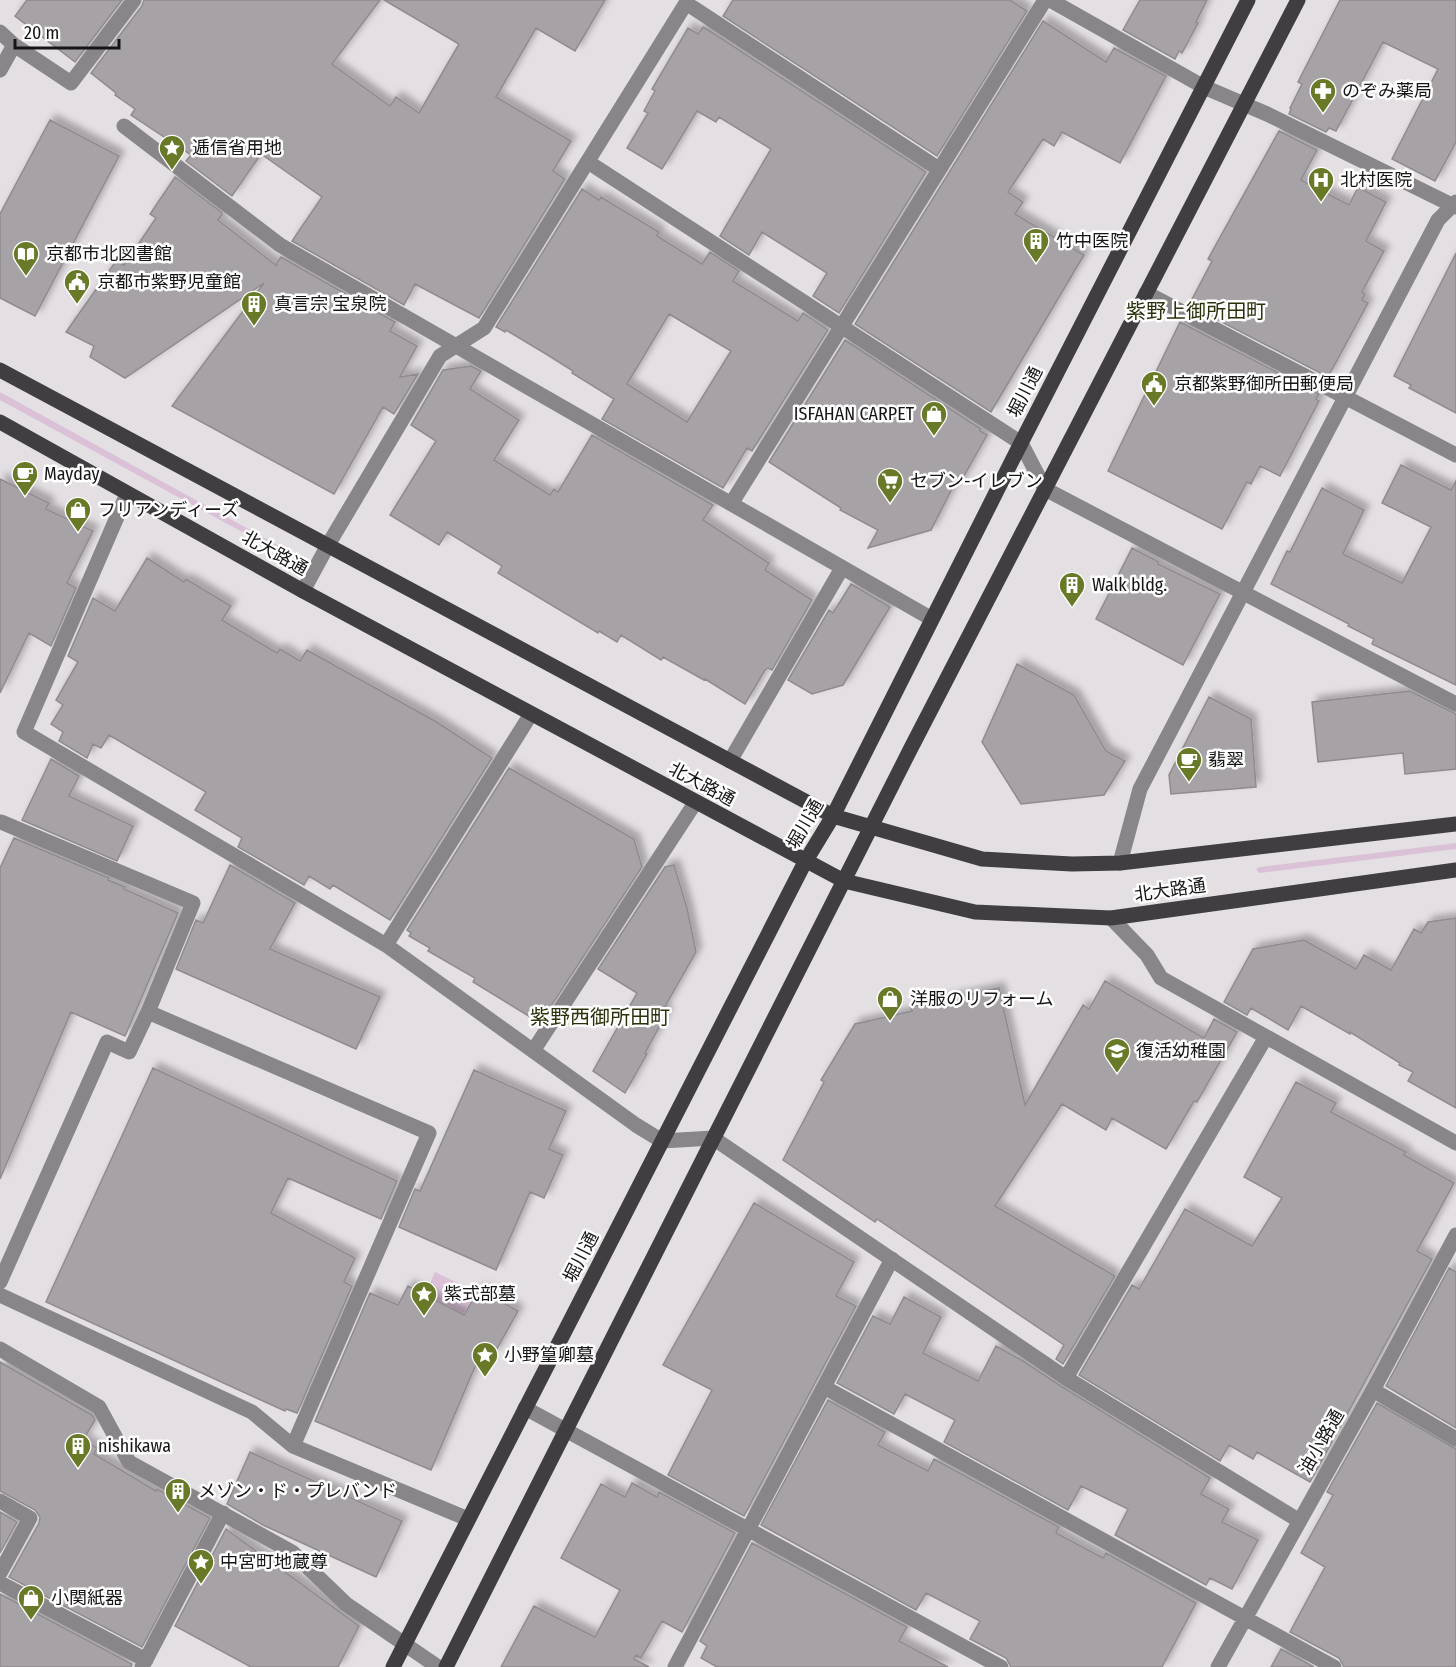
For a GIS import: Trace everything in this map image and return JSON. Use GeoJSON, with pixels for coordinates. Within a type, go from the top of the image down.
{"type":"FeatureCollection","features":[{"type":"Feature","properties":{"kind":"main road","name":"堀川通"},"geometry":{"type":"LineString","coordinates":[[393,1667],[805,862],[833,816],[1248,0]]}},
{"type":"Feature","properties":{"kind":"main road"},"geometry":{"type":"LineString","coordinates":[[447,1667],[871,826],[1298,0]]}},
{"type":"Feature","properties":{"kind":"main road","name":"北大路通"},"geometry":{"type":"LineString","coordinates":[[0,370],[833,816],[982,859],[1072,864],[1120,863],[1456,824]]}},
{"type":"Feature","properties":{"kind":"main road","name":"北大路通"},"geometry":{"type":"LineString","coordinates":[[0,422],[303,591],[844,881],[975,912],[1112,918],[1456,870]]}},
{"type":"Feature","properties":{"kind":"street"},"geometry":{"type":"LineString","coordinates":[[0,32],[14,45],[71,83],[134,0]]}},
{"type":"Feature","properties":{"kind":"street"},"geometry":{"type":"LineString","coordinates":[[731,504],[1045,0]]}},
{"type":"Feature","properties":{"kind":"street"},"geometry":{"type":"LineString","coordinates":[[1050,0],[1204,87],[1245,104],[1455,205],[1438,220],[1140,789],[1120,863]]}},
{"type":"Feature","properties":{"kind":"street"},"geometry":{"type":"LineString","coordinates":[[303,591],[440,356],[484,328],[687,1],[939,169]]}},
{"type":"Feature","properties":{"kind":"street"},"geometry":{"type":"LineString","coordinates":[[0,70],[14,45]]}},
{"type":"Feature","properties":{"kind":"street"},"geometry":{"type":"LineString","coordinates":[[124,126],[280,245],[932,619]]}},
{"type":"Feature","properties":{"kind":"street"},"geometry":{"type":"LineString","coordinates":[[588,162],[1021,443],[1045,489],[1456,704]]}},
{"type":"Feature","properties":{"kind":"street"},"geometry":{"type":"LineString","coordinates":[[1146,293],[1456,455]]}},
{"type":"Feature","properties":{"kind":"street"},"geometry":{"type":"LineString","coordinates":[[128,494],[24,732],[386,945],[636,1125],[662,1141],[713,1138],[1066,1377],[1298,1520]]}},
{"type":"Feature","properties":{"kind":"street"},"geometry":{"type":"LineString","coordinates":[[730,761],[842,568]]}},
{"type":"Feature","properties":{"kind":"street"},"geometry":{"type":"LineString","coordinates":[[386,945],[531,714]]}},
{"type":"Feature","properties":{"kind":"street"},"geometry":{"type":"LineString","coordinates":[[533,1051],[695,803]]}},
{"type":"Feature","properties":{"kind":"street"},"geometry":{"type":"LineString","coordinates":[[0,1282],[107,1041],[129,1052],[193,903],[1,822]]}},
{"type":"Feature","properties":{"kind":"street"},"geometry":{"type":"LineString","coordinates":[[1112,918],[1147,956],[1161,978],[1456,1143]]}},
{"type":"Feature","properties":{"kind":"street"},"geometry":{"type":"LineString","coordinates":[[148,1011],[429,1133],[293,1446]]}},
{"type":"Feature","properties":{"kind":"street"},"geometry":{"type":"LineString","coordinates":[[1066,1377],[1266,1037]]}},
{"type":"Feature","properties":{"kind":"street","name":"油小路通"},"geometry":{"type":"LineString","coordinates":[[1218,1667],[1298,1520],[1373,1390],[1456,1235]]}},
{"type":"Feature","properties":{"kind":"street"},"geometry":{"type":"LineString","coordinates":[[675,1667],[892,1259]]}},
{"type":"Feature","properties":{"kind":"street"},"geometry":{"type":"LineString","coordinates":[[0,1294],[252,1412],[293,1446],[468,1519]]}},
{"type":"Feature","properties":{"kind":"street"},"geometry":{"type":"LineString","coordinates":[[0,1349],[99,1407],[129,1462],[292,1552],[346,1604],[438,1667]]}},
{"type":"Feature","properties":{"kind":"street"},"geometry":{"type":"LineString","coordinates":[[824,1387],[1334,1667]]}},
{"type":"Feature","properties":{"kind":"street"},"geometry":{"type":"LineString","coordinates":[[1373,1390],[1456,1439]]}},
{"type":"Feature","properties":{"kind":"street"},"geometry":{"type":"LineString","coordinates":[[525,1408],[1001,1667]]}},
{"type":"Feature","properties":{"kind":"street"},"geometry":{"type":"LineString","coordinates":[[0,1500],[30,1518],[0,1573]]}},
{"type":"Feature","properties":{"kind":"street"},"geometry":{"type":"LineString","coordinates":[[0,1583],[144,1663],[223,1514]]}},
{"type":"Feature","properties":{"kind":"shaded area"},"geometry":{"type":"Polygon","coordinates":[[[0,392],[281,547],[281,551],[279,552],[0,400],[0,392]]]}},
{"type":"Feature","properties":{"kind":"shaded area"},"geometry":{"type":"Polygon","coordinates":[[[1456,843],[1456,849],[1259,873],[1256,869],[1259,867],[1456,843]]]}},
{"type":"Feature","properties":{"kind":"shaded area"},"geometry":{"type":"Polygon","coordinates":[[[435,1272],[476,1292],[457,1324],[416,1314],[435,1272]]]}},
{"type":"Feature","properties":{"kind":"building"},"geometry":{"type":"Polygon","coordinates":[[[27,0],[122,0],[75,62],[15,16],[27,0]]]}},
{"type":"Feature","properties":{"kind":"building"},"geometry":{"type":"Polygon","coordinates":[[[144,0],[380,0],[332,64],[390,106],[396,97],[419,113],[459,44],[384,0],[605,0],[575,51],[536,28],[496,97],[571,141],[553,171],[565,179],[479,318],[415,284],[404,305],[292,241],[322,197],[261,154],[232,196],[186,161],[191,155],[131,115],[135,109],[115,95],[116,93],[91,73],[142,6],[144,0]]]}},
{"type":"Feature","properties":{"kind":"building"},"geometry":{"type":"Polygon","coordinates":[[[733,0],[1010,0],[1027,11],[937,156],[723,16],[733,0]]]}},
{"type":"Feature","properties":{"kind":"building"},"geometry":{"type":"Polygon","coordinates":[[[1140,0],[1207,0],[1182,53],[1179,51],[1175,59],[1123,30],[1140,0]]]}},
{"type":"Feature","properties":{"kind":"building"},"geometry":{"type":"Polygon","coordinates":[[[1340,0],[1456,0],[1456,142],[1435,181],[1392,159],[1438,69],[1383,42],[1336,131],[1329,128],[1326,132],[1289,114],[1302,84],[1298,82],[1340,0]]]}},
{"type":"Feature","properties":{"kind":"building"},"geometry":{"type":"Polygon","coordinates":[[[1043,21],[1106,62],[1114,48],[1166,76],[1120,163],[1062,132],[1054,146],[1043,139],[1008,192],[1023,202],[1015,214],[1084,255],[991,412],[855,324],[1043,21]]]}},
{"type":"Feature","properties":{"kind":"building"},"geometry":{"type":"Polygon","coordinates":[[[703,27],[926,172],[839,313],[813,296],[827,273],[762,232],[749,255],[720,236],[771,149],[719,117],[716,122],[697,111],[662,169],[627,148],[648,113],[644,111],[655,91],[652,89],[688,28],[698,34],[703,27]]]}},
{"type":"Feature","properties":{"kind":"building"},"geometry":{"type":"Polygon","coordinates":[[[50,120],[119,156],[35,316],[0,298],[0,214],[50,120]]]}},
{"type":"Feature","properties":{"kind":"building"},"geometry":{"type":"Polygon","coordinates":[[[1279,131],[1317,150],[1301,180],[1349,205],[1358,187],[1386,202],[1366,241],[1384,251],[1362,292],[1365,294],[1362,300],[1368,303],[1328,377],[1189,305],[1212,261],[1208,259],[1279,131]]]}},
{"type":"Feature","properties":{"kind":"building"},"geometry":{"type":"Polygon","coordinates":[[[175,177],[221,212],[222,215],[218,220],[277,266],[281,257],[395,322],[390,331],[417,346],[400,377],[418,374],[394,414],[383,407],[334,494],[172,406],[264,283],[125,378],[90,357],[94,346],[66,332],[116,261],[124,265],[156,218],[150,214],[175,177]]]}},
{"type":"Feature","properties":{"kind":"building"},"geometry":{"type":"Polygon","coordinates":[[[582,189],[599,200],[601,197],[659,232],[657,236],[702,264],[710,252],[739,271],[733,281],[798,321],[803,313],[828,330],[752,451],[747,448],[723,488],[602,419],[614,399],[546,354],[506,330],[505,332],[496,327],[582,189]],[[669,314],[627,384],[687,422],[731,351],[669,314]]]}},
{"type":"Feature","properties":{"kind":"building"},"geometry":{"type":"Polygon","coordinates":[[[1456,253],[1456,413],[1409,388],[1411,385],[1394,376],[1456,253]]]}},
{"type":"Feature","properties":{"kind":"building"},"geometry":{"type":"Polygon","coordinates":[[[1180,322],[1319,394],[1316,399],[1319,401],[1280,476],[1260,466],[1251,484],[1247,482],[1222,529],[1108,471],[1180,322]]]}},
{"type":"Feature","properties":{"kind":"building"},"geometry":{"type":"Polygon","coordinates":[[[845,340],[987,435],[959,485],[955,483],[931,530],[868,548],[878,530],[840,510],[841,508],[769,462],[845,340]]]}},
{"type":"Feature","properties":{"kind":"building"},"geometry":{"type":"Polygon","coordinates":[[[471,366],[481,371],[470,389],[519,420],[494,460],[550,495],[554,489],[558,492],[592,435],[713,505],[703,520],[769,563],[765,570],[812,600],[772,670],[768,668],[765,670],[745,704],[663,657],[661,660],[621,635],[617,642],[599,631],[598,633],[498,573],[502,566],[447,532],[439,545],[390,515],[436,441],[411,425],[443,370],[471,366]]]}},
{"type":"Feature","properties":{"kind":"building"},"geometry":{"type":"Polygon","coordinates":[[[1401,465],[1451,490],[1456,481],[1456,685],[1372,644],[1374,639],[1348,626],[1349,624],[1271,584],[1322,488],[1364,510],[1343,554],[1402,583],[1431,527],[1382,503],[1401,465]]]}},
{"type":"Feature","properties":{"kind":"building"},"geometry":{"type":"Polygon","coordinates":[[[0,479],[49,503],[46,509],[93,531],[67,583],[76,588],[51,646],[29,633],[0,693],[0,479]]]}},
{"type":"Feature","properties":{"kind":"building"},"geometry":{"type":"Polygon","coordinates":[[[1132,548],[1159,562],[1158,564],[1220,594],[1183,665],[1096,619],[1132,548]]]}},
{"type":"Feature","properties":{"kind":"building"},"geometry":{"type":"Polygon","coordinates":[[[147,558],[184,582],[186,579],[231,606],[222,620],[277,653],[280,649],[300,661],[307,650],[435,721],[492,758],[390,920],[333,885],[330,889],[309,876],[304,885],[238,847],[242,838],[195,810],[206,792],[109,735],[101,748],[93,744],[87,758],[59,741],[63,732],[51,724],[63,705],[56,700],[78,662],[68,656],[93,598],[115,611],[147,558]]]}},
{"type":"Feature","properties":{"kind":"building"},"geometry":{"type":"Polygon","coordinates":[[[851,584],[890,607],[843,685],[812,694],[788,680],[829,610],[833,613],[851,584]]]}},
{"type":"Feature","properties":{"kind":"building"},"geometry":{"type":"Polygon","coordinates":[[[1017,664],[1074,695],[1106,751],[1125,761],[1104,795],[1021,804],[982,742],[1017,664]]]}},
{"type":"Feature","properties":{"kind":"building"},"geometry":{"type":"Polygon","coordinates":[[[1410,691],[1456,714],[1456,769],[1405,774],[1403,753],[1318,762],[1312,702],[1410,691]]]}},
{"type":"Feature","properties":{"kind":"building"},"geometry":{"type":"Polygon","coordinates":[[[1209,697],[1251,719],[1256,787],[1171,794],[1169,775],[1209,697]]]}},
{"type":"Feature","properties":{"kind":"building"},"geometry":{"type":"Polygon","coordinates":[[[51,759],[79,776],[69,796],[133,826],[117,861],[22,820],[51,759]]]}},
{"type":"Feature","properties":{"kind":"building"},"geometry":{"type":"Polygon","coordinates":[[[509,768],[634,839],[642,867],[540,1023],[473,982],[475,978],[428,951],[430,948],[409,936],[411,933],[407,930],[509,768]]]}},
{"type":"Feature","properties":{"kind":"building"},"geometry":{"type":"Polygon","coordinates":[[[14,838],[109,878],[108,880],[125,887],[124,889],[178,913],[125,1036],[71,1012],[0,1179],[0,868],[14,838]]]}},
{"type":"Feature","properties":{"kind":"building"},"geometry":{"type":"Polygon","coordinates":[[[230,865],[295,903],[270,949],[380,997],[356,1049],[176,969],[196,920],[203,923],[230,865]]]}},
{"type":"Feature","properties":{"kind":"building"},"geometry":{"type":"Polygon","coordinates":[[[674,865],[687,908],[696,952],[663,1010],[667,1013],[625,1093],[593,1071],[637,993],[598,969],[665,867],[674,865]]]}},
{"type":"Feature","properties":{"kind":"building"},"geometry":{"type":"Polygon","coordinates":[[[1456,918],[1456,1108],[1408,1081],[1413,1072],[1399,1065],[1400,1063],[1350,1032],[1350,1034],[1301,1006],[1288,1030],[1251,1008],[1247,1015],[1224,1002],[1253,949],[1304,940],[1356,969],[1364,955],[1391,970],[1414,929],[1421,933],[1428,922],[1456,918]]]}},
{"type":"Feature","properties":{"kind":"building"},"geometry":{"type":"Polygon","coordinates":[[[1105,981],[1204,1038],[1214,1019],[1237,1032],[1197,1102],[1194,1101],[1166,1149],[1112,1118],[1106,1130],[1062,1104],[995,1206],[1115,1276],[1063,1364],[1056,1359],[1064,1345],[877,1219],[875,1222],[783,1160],[824,1082],[821,1080],[855,1024],[912,1011],[910,1007],[999,988],[1025,1105],[1083,1005],[1089,1009],[1105,981]]]}},
{"type":"Feature","properties":{"kind":"building"},"geometry":{"type":"Polygon","coordinates":[[[153,1068],[397,1181],[381,1219],[288,1178],[271,1213],[355,1258],[344,1282],[352,1286],[297,1413],[286,1409],[285,1411],[46,1302],[153,1068]]]}},
{"type":"Feature","properties":{"kind":"building"},"geometry":{"type":"Polygon","coordinates":[[[474,1070],[566,1111],[549,1149],[563,1155],[544,1198],[530,1192],[496,1270],[399,1227],[415,1189],[420,1191],[474,1070]]]}},
{"type":"Feature","properties":{"kind":"building"},"geometry":{"type":"Polygon","coordinates":[[[1296,1082],[1336,1103],[1331,1112],[1406,1152],[1404,1155],[1454,1183],[1417,1251],[1432,1259],[1310,1482],[1257,1452],[1253,1459],[1229,1445],[1220,1461],[1079,1375],[1132,1285],[1139,1289],[1185,1209],[1252,1246],[1282,1198],[1244,1177],[1296,1082]]]}},
{"type":"Feature","properties":{"kind":"building"},"geometry":{"type":"Polygon","coordinates":[[[754,1203],[854,1262],[836,1296],[856,1306],[744,1516],[668,1475],[712,1390],[663,1365],[754,1203]]]}},
{"type":"Feature","properties":{"kind":"building"},"geometry":{"type":"Polygon","coordinates":[[[1449,1268],[1456,1272],[1456,1428],[1386,1386],[1449,1268]]]}},
{"type":"Feature","properties":{"kind":"building"},"geometry":{"type":"Polygon","coordinates":[[[408,1286],[464,1315],[479,1289],[518,1311],[494,1354],[483,1348],[431,1470],[315,1421],[370,1293],[398,1305],[408,1286]]]}},
{"type":"Feature","properties":{"kind":"building"},"geometry":{"type":"Polygon","coordinates":[[[904,1297],[941,1317],[923,1353],[978,1381],[996,1346],[1210,1478],[1201,1494],[1229,1509],[1222,1522],[1258,1540],[1232,1589],[1210,1578],[1206,1585],[1115,1535],[1128,1509],[1081,1486],[1068,1510],[944,1442],[955,1420],[905,1394],[894,1414],[837,1383],[873,1316],[890,1324],[904,1297]]]}},
{"type":"Feature","properties":{"kind":"building"},"geometry":{"type":"Polygon","coordinates":[[[0,1362],[92,1415],[95,1420],[83,1440],[97,1448],[94,1454],[156,1491],[157,1489],[210,1518],[142,1647],[9,1577],[39,1523],[40,1517],[35,1510],[0,1491],[0,1362]]]}},
{"type":"Feature","properties":{"kind":"building"},"geometry":{"type":"Polygon","coordinates":[[[828,1400],[885,1432],[878,1445],[928,1471],[934,1459],[1059,1527],[1056,1533],[1103,1558],[1106,1553],[1196,1603],[1162,1667],[1011,1667],[1006,1658],[970,1639],[980,1621],[926,1593],[916,1610],[761,1525],[828,1400]]]}},
{"type":"Feature","properties":{"kind":"building"},"geometry":{"type":"Polygon","coordinates":[[[1377,1403],[1456,1449],[1456,1667],[1344,1667],[1339,1658],[1290,1632],[1325,1567],[1301,1553],[1333,1495],[1327,1492],[1377,1403]]]}},
{"type":"Feature","properties":{"kind":"building"},"geometry":{"type":"Polygon","coordinates":[[[250,1452],[402,1521],[376,1577],[263,1525],[227,1504],[250,1452]]]}},
{"type":"Feature","properties":{"kind":"building"},"geometry":{"type":"Polygon","coordinates":[[[632,1483],[657,1497],[659,1492],[735,1533],[682,1632],[662,1621],[641,1658],[636,1655],[634,1659],[649,1667],[501,1667],[534,1606],[595,1637],[620,1590],[561,1558],[601,1484],[625,1497],[632,1483]]]}},
{"type":"Feature","properties":{"kind":"building"},"geometry":{"type":"Polygon","coordinates":[[[0,1512],[17,1522],[0,1553],[0,1512]]]}},
{"type":"Feature","properties":{"kind":"building"},"geometry":{"type":"Polygon","coordinates":[[[226,1529],[359,1626],[338,1667],[251,1667],[175,1626],[226,1529]]]}},
{"type":"Feature","properties":{"kind":"building"},"geometry":{"type":"Polygon","coordinates":[[[752,1543],[907,1627],[899,1641],[948,1667],[717,1667],[701,1658],[707,1646],[700,1641],[752,1543]]]}},
{"type":"Feature","properties":{"kind":"building"},"geometry":{"type":"Polygon","coordinates":[[[0,1594],[132,1664],[131,1667],[0,1667],[0,1594]]]}},
{"type":"Feature","properties":{"kind":"building"},"geometry":{"type":"Polygon","coordinates":[[[1281,1649],[1314,1667],[1271,1667],[1281,1649]]]}},
{"type":"Feature","properties":{"kind":"place","name":"のぞみ薬局"},"geometry":{"type":"Point","coordinates":[1323,114]}},
{"type":"Feature","properties":{"kind":"place","name":"逓信省用地"},"geometry":{"type":"Point","coordinates":[172,171]}},
{"type":"Feature","properties":{"kind":"place","name":"北村医院"},"geometry":{"type":"Point","coordinates":[1321,203]}},
{"type":"Feature","properties":{"kind":"place","name":"竹中医院"},"geometry":{"type":"Point","coordinates":[1036,264]}},
{"type":"Feature","properties":{"kind":"place","name":"京都市北図書館"},"geometry":{"type":"Point","coordinates":[26,277]}},
{"type":"Feature","properties":{"kind":"place","name":"京都市紫野児童館"},"geometry":{"type":"Point","coordinates":[77,305]}},
{"type":"Feature","properties":{"kind":"place","name":"真言宗 宝泉院"},"geometry":{"type":"Point","coordinates":[254,327]}},
{"type":"Feature","properties":{"kind":"place","name":"京都紫野御所田郵便局"},"geometry":{"type":"Point","coordinates":[1154,407]}},
{"type":"Feature","properties":{"kind":"place","name":"ISFAHAN CARPET"},"geometry":{"type":"Point","coordinates":[934,437]}},
{"type":"Feature","properties":{"kind":"place","name":"Mayday"},"geometry":{"type":"Point","coordinates":[25,497]}},
{"type":"Feature","properties":{"kind":"place","name":"セブン-イレブン"},"geometry":{"type":"Point","coordinates":[890,504]}},
{"type":"Feature","properties":{"kind":"place","name":"フリアンディーズ"},"geometry":{"type":"Point","coordinates":[78,533]}},
{"type":"Feature","properties":{"kind":"place","name":"Walk bldg."},"geometry":{"type":"Point","coordinates":[1072,608]}},
{"type":"Feature","properties":{"kind":"place","name":"翡翠"},"geometry":{"type":"Point","coordinates":[1189,783]}},
{"type":"Feature","properties":{"kind":"place","name":"洋服のリフォーム"},"geometry":{"type":"Point","coordinates":[890,1022]}},
{"type":"Feature","properties":{"kind":"place","name":"復活幼稚園"},"geometry":{"type":"Point","coordinates":[1117,1074]}},
{"type":"Feature","properties":{"kind":"place","name":"紫式部墓"},"geometry":{"type":"Point","coordinates":[424,1317]}},
{"type":"Feature","properties":{"kind":"place","name":"小野篁卿墓"},"geometry":{"type":"Point","coordinates":[485,1378]}},
{"type":"Feature","properties":{"kind":"place","name":"nishikawa"},"geometry":{"type":"Point","coordinates":[78,1469]}},
{"type":"Feature","properties":{"kind":"place","name":"メゾン・ド・プレバンド"},"geometry":{"type":"Point","coordinates":[178,1514]}},
{"type":"Feature","properties":{"kind":"place","name":"中宮町地蔵尊"},"geometry":{"type":"Point","coordinates":[201,1585]}},
{"type":"Feature","properties":{"kind":"place","name":"小関紙器"},"geometry":{"type":"Point","coordinates":[31,1621]}},
{"type":"Feature","properties":{"kind":"district","name":"紫野上御所田町"},"geometry":{"type":"Point","coordinates":[1196,311]}},
{"type":"Feature","properties":{"kind":"district","name":"紫野西御所田町"},"geometry":{"type":"Point","coordinates":[600,1017]}}]}
